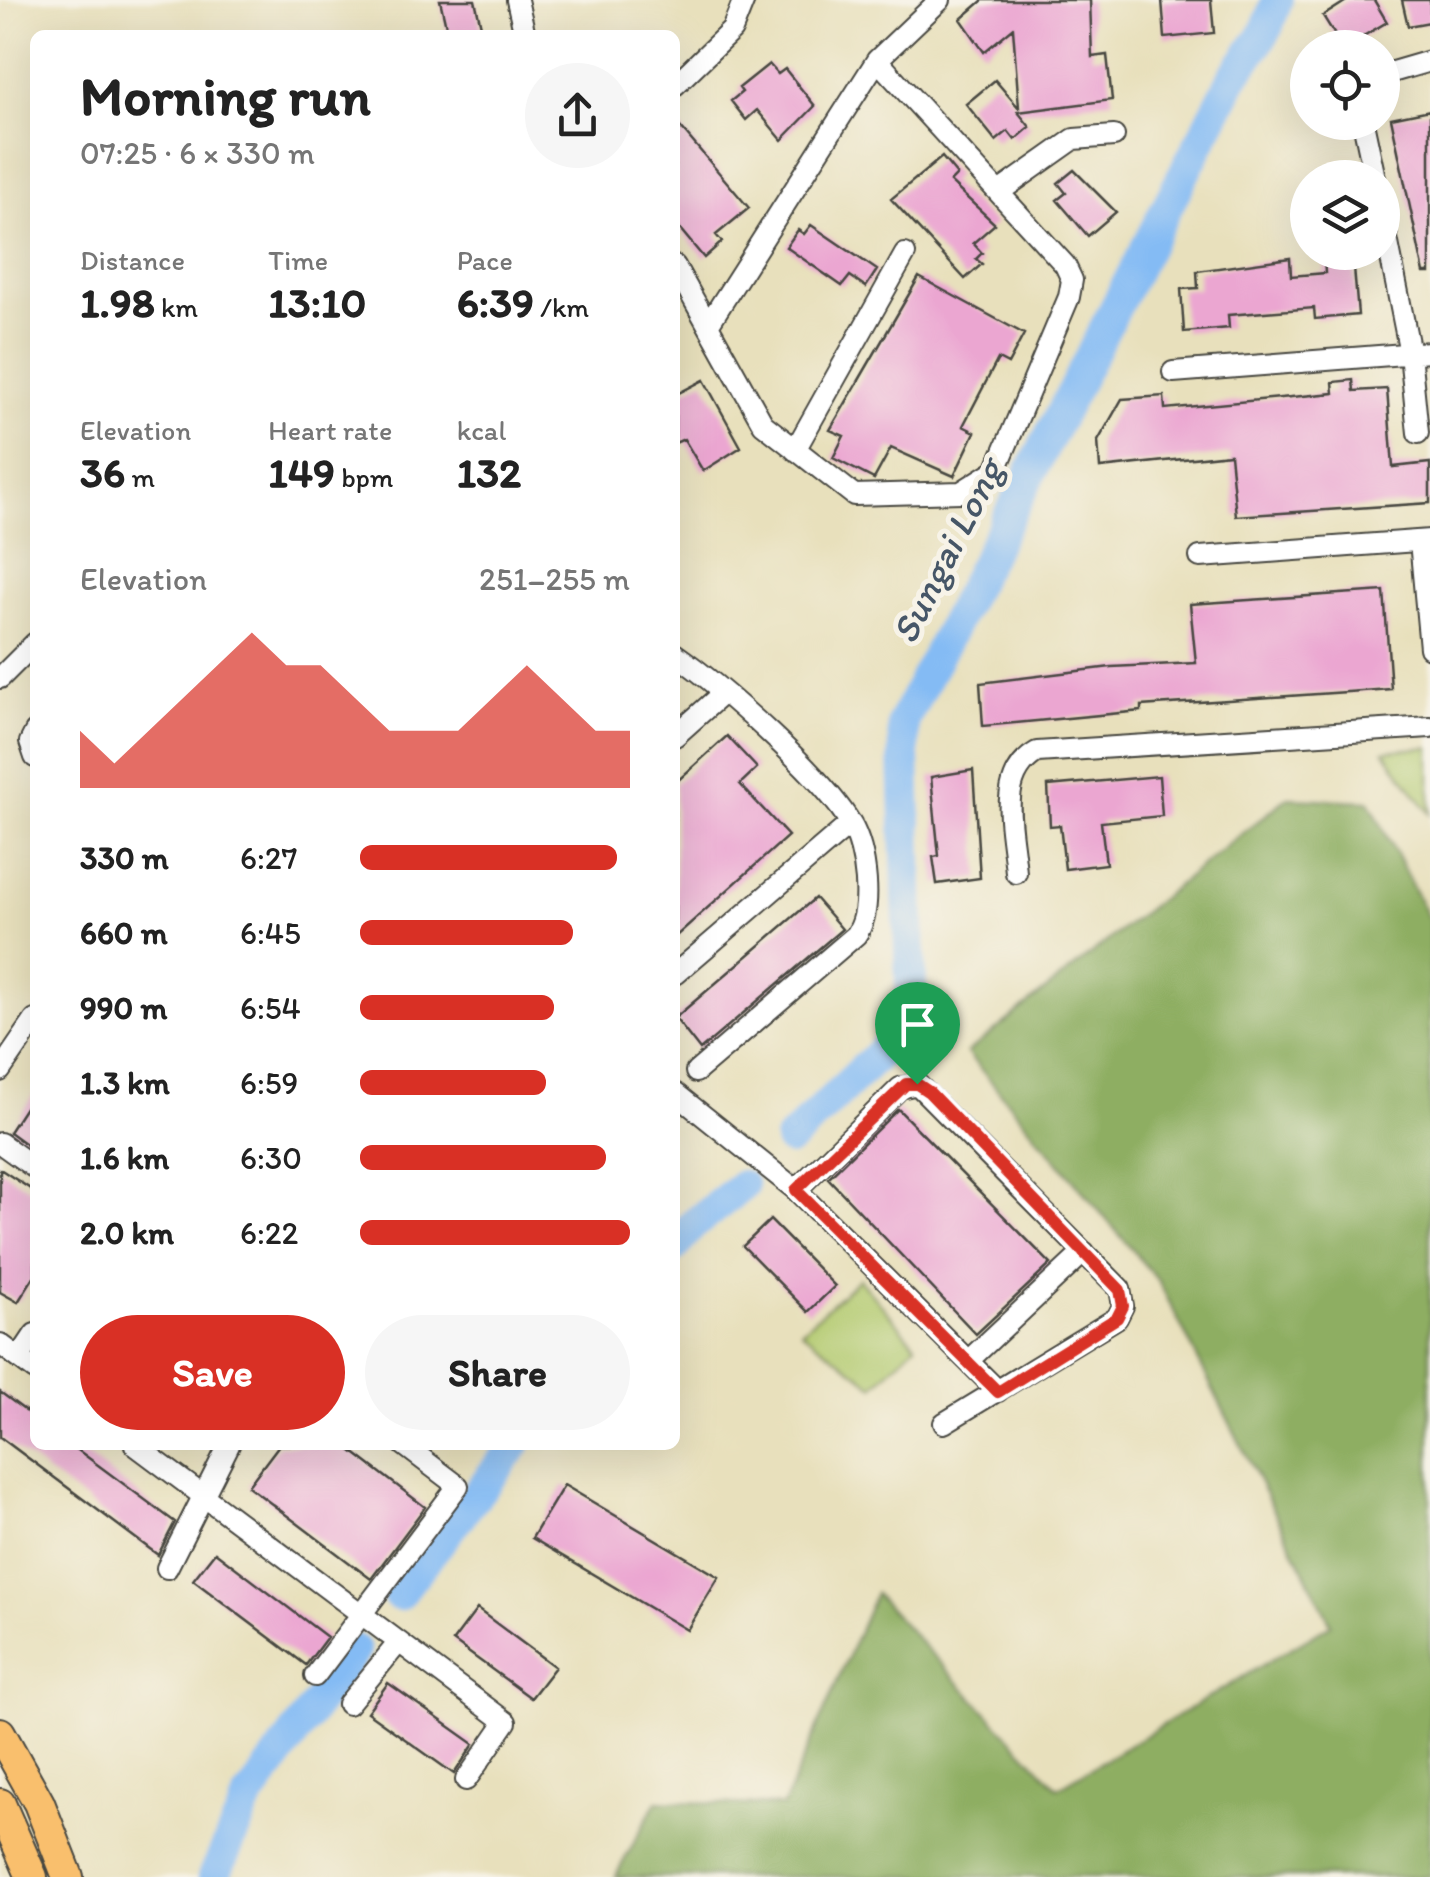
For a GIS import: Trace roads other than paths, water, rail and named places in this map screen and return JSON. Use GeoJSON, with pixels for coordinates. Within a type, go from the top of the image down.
{"type":"FeatureCollection","features":[{"type":"Feature","properties":{"kind":"highway"},"geometry":{"type":"LineString","coordinates":[[0,1733],[39,1802],[68,1877]]}},
{"type":"Feature","properties":{"kind":"highway"},"geometry":{"type":"LineString","coordinates":[[0,1804],[32,1877]]}},
{"type":"Feature","properties":{"kind":"street"},"geometry":{"type":"LineString","coordinates":[[516,0],[524,30]]}},
{"type":"Feature","properties":{"kind":"street"},"geometry":{"type":"LineString","coordinates":[[680,80],[732,30],[744,0]]}},
{"type":"Feature","properties":{"kind":"street"},"geometry":{"type":"LineString","coordinates":[[708,325],[877,60],[940,0]]}},
{"type":"Feature","properties":{"kind":"street"},"geometry":{"type":"LineString","coordinates":[[680,275],[755,414],[854,495],[961,492],[996,470],[1072,280],[1066,265],[877,60]]}},
{"type":"Feature","properties":{"kind":"street"},"geometry":{"type":"LineString","coordinates":[[1400,70],[1430,61]]}},
{"type":"Feature","properties":{"kind":"street"},"geometry":{"type":"LineString","coordinates":[[999,192],[1074,139],[1114,136]]}},
{"type":"Feature","properties":{"kind":"street"},"geometry":{"type":"LineString","coordinates":[[795,450],[904,254]]}},
{"type":"Feature","properties":{"kind":"street"},"geometry":{"type":"LineString","coordinates":[[1397,270],[1420,353],[1418,433]]}},
{"type":"Feature","properties":{"kind":"street"},"geometry":{"type":"LineString","coordinates":[[1174,372],[1420,353]]}},
{"type":"Feature","properties":{"kind":"street"},"geometry":{"type":"LineString","coordinates":[[1200,557],[1425,541],[1430,648]]}},
{"type":"Feature","properties":{"kind":"street"},"geometry":{"type":"LineString","coordinates":[[0,678],[30,649]]}},
{"type":"Feature","properties":{"kind":"street"},"geometry":{"type":"LineString","coordinates":[[680,658],[759,724],[851,823],[862,858],[865,910],[860,929],[696,1072]]}},
{"type":"Feature","properties":{"kind":"street"},"geometry":{"type":"LineString","coordinates":[[680,732],[722,694]]}},
{"type":"Feature","properties":{"kind":"street"},"geometry":{"type":"LineString","coordinates":[[1016,873],[1009,782],[1020,762],[1037,752],[1430,726]]}},
{"type":"Feature","properties":{"kind":"street"},"geometry":{"type":"LineString","coordinates":[[680,970],[851,823]]}},
{"type":"Feature","properties":{"kind":"street"},"geometry":{"type":"LineString","coordinates":[[0,1072],[28,1045]]}},
{"type":"Feature","properties":{"kind":"street"},"geometry":{"type":"LineString","coordinates":[[796,1190],[900,1088],[917,1084],[1120,1290],[1123,1306],[1117,1318],[944,1423]]}},
{"type":"Feature","properties":{"kind":"street"},"geometry":{"type":"LineString","coordinates":[[680,1097],[796,1190],[998,1392]]}},
{"type":"Feature","properties":{"kind":"street"},"geometry":{"type":"LineString","coordinates":[[0,1143],[30,1164]]}},
{"type":"Feature","properties":{"kind":"street"},"geometry":{"type":"LineString","coordinates":[[969,1360],[1084,1252]]}},
{"type":"Feature","properties":{"kind":"street"},"geometry":{"type":"LineString","coordinates":[[0,1344],[27,1364]]}},
{"type":"Feature","properties":{"kind":"street"},"geometry":{"type":"LineString","coordinates":[[142,1450],[506,1722],[466,1780]]}},
{"type":"Feature","properties":{"kind":"street"},"geometry":{"type":"LineString","coordinates":[[167,1568],[226,1450]]}},
{"type":"Feature","properties":{"kind":"street"},"geometry":{"type":"LineString","coordinates":[[315,1676],[458,1486],[411,1450]]}},
{"type":"Feature","properties":{"kind":"street"},"geometry":{"type":"LineString","coordinates":[[348,1704],[398,1642]]}},
{"type":"Feature","properties":{"kind":"waterway","name":"Sungai Long"},"geometry":{"type":"LineString","coordinates":[[790,1140],[912,1022],[903,722],[1234,76],[1266,31],[1277,0]]}},
{"type":"Feature","properties":{"kind":"waterway","name":"Sungai Long"},"geometry":{"type":"LineString","coordinates":[[680,1240],[691,1226],[742,1186]]}},
{"type":"Feature","properties":{"kind":"waterway","name":"Sungai Long"},"geometry":{"type":"LineString","coordinates":[[398,1595],[511,1450]]}},
{"type":"Feature","properties":{"kind":"waterway","name":"Sungai Long"},"geometry":{"type":"LineString","coordinates":[[214,1877],[248,1799],[355,1650]]}}]}
